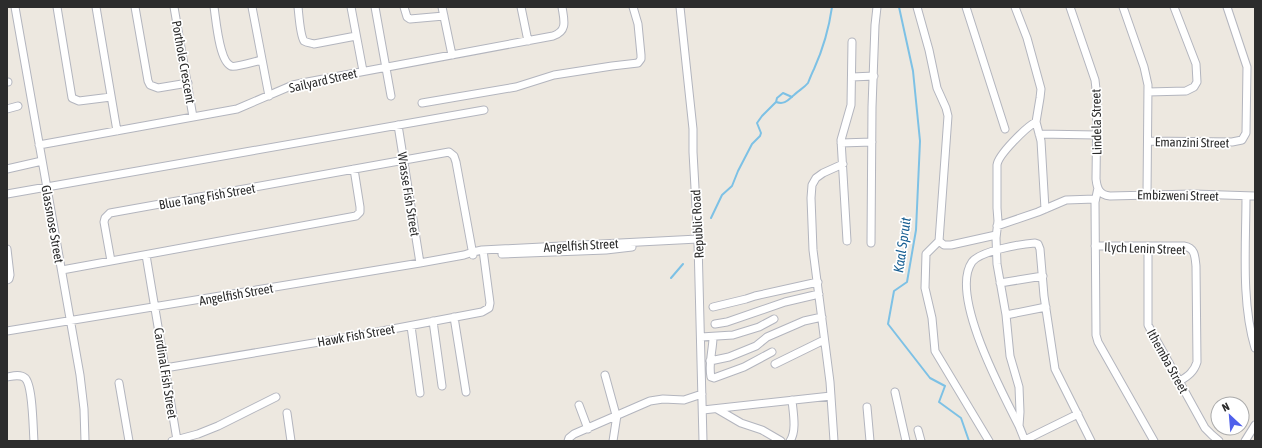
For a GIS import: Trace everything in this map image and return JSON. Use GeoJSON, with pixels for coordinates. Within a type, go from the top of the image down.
{"type":"FeatureCollection","features":[{"type":"Feature","properties":{"kind":"street","name":"Glassnose Street"},"geometry":{"type":"LineString","coordinates":[[15,7],[80,375],[84,409],[85,441]]}},
{"type":"Feature","properties":{"kind":"street"},"geometry":{"type":"LineString","coordinates":[[57,7],[72,98],[79,101],[111,97]]}},
{"type":"Feature","properties":{"kind":"street"},"geometry":{"type":"LineString","coordinates":[[96,7],[117,131]]}},
{"type":"Feature","properties":{"kind":"street"},"geometry":{"type":"LineString","coordinates":[[135,7],[148,81],[150,85],[158,88],[188,83]]}},
{"type":"Feature","properties":{"kind":"street","name":"Porthole Crescent"},"geometry":{"type":"LineString","coordinates":[[174,7],[193,117]]}},
{"type":"Feature","properties":{"kind":"street"},"geometry":{"type":"LineString","coordinates":[[214,7],[220,47],[227,63],[234,67],[262,60]]}},
{"type":"Feature","properties":{"kind":"street"},"geometry":{"type":"LineString","coordinates":[[252,7],[269,96]]}},
{"type":"Feature","properties":{"kind":"street"},"geometry":{"type":"LineString","coordinates":[[298,7],[302,35],[304,40],[309,43],[314,44],[356,36]]}},
{"type":"Feature","properties":{"kind":"street"},"geometry":{"type":"LineString","coordinates":[[351,7],[362,71]]}},
{"type":"Feature","properties":{"kind":"street"},"geometry":{"type":"LineString","coordinates":[[375,7],[391,96]]}},
{"type":"Feature","properties":{"kind":"street"},"geometry":{"type":"LineString","coordinates":[[404,7],[407,17],[410,19],[444,16]]}},
{"type":"Feature","properties":{"kind":"street"},"geometry":{"type":"LineString","coordinates":[[442,7],[452,55]]}},
{"type":"Feature","properties":{"kind":"street"},"geometry":{"type":"LineString","coordinates":[[521,7],[528,41]]}},
{"type":"Feature","properties":{"kind":"street","name":"Sailyard Street"},"geometry":{"type":"LineString","coordinates":[[39,145],[237,109],[302,83],[553,36],[560,32],[565,22],[562,7]]}},
{"type":"Feature","properties":{"kind":"street"},"geometry":{"type":"LineString","coordinates":[[422,103],[516,87],[554,76],[612,66],[638,64],[641,59],[641,55],[638,24],[633,7]]}},
{"type":"Feature","properties":{"kind":"street","name":"Republic Road"},"geometry":{"type":"LineString","coordinates":[[680,7],[693,129],[692,152],[698,240],[703,441]]}},
{"type":"Feature","properties":{"kind":"street"},"geometry":{"type":"LineString","coordinates":[[871,243],[872,142],[875,25],[877,7]]}},
{"type":"Feature","properties":{"kind":"street"},"geometry":{"type":"LineString","coordinates":[[917,7],[927,39],[938,93],[948,113],[939,241],[926,254],[925,294],[932,318],[935,351],[989,441]]}},
{"type":"Feature","properties":{"kind":"street"},"geometry":{"type":"LineString","coordinates":[[966,7],[1005,128]]}},
{"type":"Feature","properties":{"kind":"street"},"geometry":{"type":"LineString","coordinates":[[1015,7],[1027,38],[1040,89],[1036,122],[1040,134],[1045,209]]}},
{"type":"Feature","properties":{"kind":"street","name":"Lindela Street"},"geometry":{"type":"LineString","coordinates":[[1070,7],[1095,80],[1097,98],[1096,179],[1099,190]]}},
{"type":"Feature","properties":{"kind":"street"},"geometry":{"type":"LineString","coordinates":[[1123,7],[1144,67],[1148,92],[1147,194]]}},
{"type":"Feature","properties":{"kind":"street"},"geometry":{"type":"LineString","coordinates":[[1148,92],[1186,91],[1194,87],[1197,82],[1196,64],[1174,7]]}},
{"type":"Feature","properties":{"kind":"street","name":"Emanzini Street"},"geometry":{"type":"LineString","coordinates":[[1148,141],[1232,142],[1242,140],[1247,131],[1251,67],[1227,7]]}},
{"type":"Feature","properties":{"kind":"street"},"geometry":{"type":"LineString","coordinates":[[847,241],[841,143],[851,105],[852,42]]}},
{"type":"Feature","properties":{"kind":"street"},"geometry":{"type":"LineString","coordinates":[[852,77],[874,76]]}},
{"type":"Feature","properties":{"kind":"street"},"geometry":{"type":"LineString","coordinates":[[7,109],[18,106]]}},
{"type":"Feature","properties":{"kind":"street"},"geometry":{"type":"LineString","coordinates":[[7,194],[484,110]]}},
{"type":"Feature","properties":{"kind":"street"},"geometry":{"type":"LineString","coordinates":[[1019,426],[1019,387],[1010,356],[1006,315],[997,264],[996,201],[998,161],[1021,134],[1029,126],[1036,122]]}},
{"type":"Feature","properties":{"kind":"street","name":"Wrasse Fish Street"},"geometry":{"type":"LineString","coordinates":[[398,125],[420,263]]}},
{"type":"Feature","properties":{"kind":"street"},"geometry":{"type":"LineString","coordinates":[[1040,134],[1096,134]]}},
{"type":"Feature","properties":{"kind":"street"},"geometry":{"type":"LineString","coordinates":[[841,143],[872,142]]}},
{"type":"Feature","properties":{"kind":"street","name":"Blue Tang Fish Street"},"geometry":{"type":"LineString","coordinates":[[111,261],[104,222],[104,218],[110,214],[449,152],[454,156],[473,254]]}},
{"type":"Feature","properties":{"kind":"street"},"geometry":{"type":"LineString","coordinates":[[7,169],[42,161]]}},
{"type":"Feature","properties":{"kind":"street"},"geometry":{"type":"LineString","coordinates":[[834,441],[831,396],[813,242],[811,198],[813,181],[818,175],[843,164]]}},
{"type":"Feature","properties":{"kind":"street"},"geometry":{"type":"LineString","coordinates":[[62,270],[356,216],[360,212],[360,207],[354,169]]}},
{"type":"Feature","properties":{"kind":"street"},"geometry":{"type":"LineString","coordinates":[[1095,246],[1095,199],[1099,190]]}},
{"type":"Feature","properties":{"kind":"street","name":"Embizweni Street"},"geometry":{"type":"LineString","coordinates":[[1099,190],[1104,195],[1110,196],[1147,194],[1255,196]]}},
{"type":"Feature","properties":{"kind":"street"},"geometry":{"type":"LineString","coordinates":[[1246,196],[1246,286],[1251,336],[1255,348]]}},
{"type":"Feature","properties":{"kind":"street"},"geometry":{"type":"LineString","coordinates":[[997,226],[1066,200],[1095,199]]}},
{"type":"Feature","properties":{"kind":"street"},"geometry":{"type":"LineString","coordinates":[[939,241],[944,245],[951,245],[996,235]]}},
{"type":"Feature","properties":{"kind":"street","name":"Angelfish Street"},"geometry":{"type":"LineString","coordinates":[[7,332],[464,255],[484,253],[606,250],[649,244],[698,240]]}},
{"type":"Feature","properties":{"kind":"street"},"geometry":{"type":"LineString","coordinates":[[1078,414],[1025,441],[986,358],[974,326],[966,286],[971,264],[977,258],[996,250],[1032,243],[1036,244],[1040,249],[1046,307],[1056,373],[1078,414],[1091,441]]}},
{"type":"Feature","properties":{"kind":"street","name":"Ilych Lenin Street"},"geometry":{"type":"LineString","coordinates":[[1154,441],[1097,337],[1095,246],[1186,247],[1191,249],[1195,254],[1197,362],[1192,372],[1180,381]]}},
{"type":"Feature","properties":{"kind":"street","name":"Ithemba Street"},"geometry":{"type":"LineString","coordinates":[[1148,247],[1148,322],[1156,340],[1205,428],[1219,441]]}},
{"type":"Feature","properties":{"kind":"street"},"geometry":{"type":"LineString","coordinates":[[7,249],[10,275],[9,279],[7,280]]}},
{"type":"Feature","properties":{"kind":"street","name":"Hawk Fish Street"},"geometry":{"type":"LineString","coordinates":[[165,368],[411,326],[482,312],[489,308],[490,303],[484,253]]}},
{"type":"Feature","properties":{"kind":"street"},"geometry":{"type":"LineString","coordinates":[[146,255],[156,307]]}},
{"type":"Feature","properties":{"kind":"street"},"geometry":{"type":"LineString","coordinates":[[1000,283],[1043,276]]}},
{"type":"Feature","properties":{"kind":"street"},"geometry":{"type":"LineString","coordinates":[[714,307],[818,282]]}},
{"type":"Feature","properties":{"kind":"street"},"geometry":{"type":"LineString","coordinates":[[715,324],[730,321],[785,302],[819,294]]}},
{"type":"Feature","properties":{"kind":"street","name":"Cardinal Fish Street"},"geometry":{"type":"LineString","coordinates":[[156,307],[174,440]]}},
{"type":"Feature","properties":{"kind":"street"},"geometry":{"type":"LineString","coordinates":[[1006,315],[1046,307]]}},
{"type":"Feature","properties":{"kind":"street"},"geometry":{"type":"LineString","coordinates":[[454,317],[466,392]]}},
{"type":"Feature","properties":{"kind":"street"},"geometry":{"type":"LineString","coordinates":[[710,362],[756,346],[762,339],[774,333],[807,320],[822,317]]}},
{"type":"Feature","properties":{"kind":"street"},"geometry":{"type":"LineString","coordinates":[[701,337],[726,336],[742,333],[774,319]]}},
{"type":"Feature","properties":{"kind":"street"},"geometry":{"type":"LineString","coordinates":[[432,321],[442,386]]}},
{"type":"Feature","properties":{"kind":"street"},"geometry":{"type":"LineString","coordinates":[[411,326],[420,393]]}},
{"type":"Feature","properties":{"kind":"street"},"geometry":{"type":"LineString","coordinates":[[712,337],[713,349],[710,362],[711,375],[715,378],[744,368],[772,352]]}},
{"type":"Feature","properties":{"kind":"street"},"geometry":{"type":"LineString","coordinates":[[775,364],[824,340]]}},
{"type":"Feature","properties":{"kind":"street"},"geometry":{"type":"LineString","coordinates":[[605,375],[616,415],[613,441]]}},
{"type":"Feature","properties":{"kind":"street"},"geometry":{"type":"LineString","coordinates":[[7,377],[20,376],[28,382],[34,441]]}},
{"type":"Feature","properties":{"kind":"street"},"geometry":{"type":"LineString","coordinates":[[119,383],[129,441]]}},
{"type":"Feature","properties":{"kind":"street"},"geometry":{"type":"LineString","coordinates":[[895,392],[906,441]]}},
{"type":"Feature","properties":{"kind":"street"},"geometry":{"type":"LineString","coordinates":[[568,441],[568,438],[574,434],[656,399],[680,400],[702,394]]}},
{"type":"Feature","properties":{"kind":"street"},"geometry":{"type":"LineString","coordinates":[[174,440],[198,434],[224,424],[276,396]]}},
{"type":"Feature","properties":{"kind":"street"},"geometry":{"type":"LineString","coordinates":[[703,410],[831,396]]}},
{"type":"Feature","properties":{"kind":"street"},"geometry":{"type":"LineString","coordinates":[[790,441],[792,437],[793,424],[792,400]]}},
{"type":"Feature","properties":{"kind":"street"},"geometry":{"type":"LineString","coordinates":[[579,405],[588,429]]}},
{"type":"Feature","properties":{"kind":"street"},"geometry":{"type":"LineString","coordinates":[[867,407],[870,441]]}},
{"type":"Feature","properties":{"kind":"street"},"geometry":{"type":"LineString","coordinates":[[717,409],[741,424],[762,430],[781,441]]}},
{"type":"Feature","properties":{"kind":"street"},"geometry":{"type":"LineString","coordinates":[[287,413],[291,441]]}},
{"type":"Feature","properties":{"kind":"street"},"geometry":{"type":"LineString","coordinates":[[1244,441],[1255,425]]}},
{"type":"Feature","properties":{"kind":"street"},"geometry":{"type":"LineString","coordinates":[[918,430],[921,441]]}},
{"type":"Feature","properties":{"kind":"waterway"},"geometry":{"type":"LineString","coordinates":[[711,218],[722,195],[732,186],[752,144],[760,136],[761,133],[757,123],[762,116],[776,102],[786,102],[808,83],[823,46],[832,7]]}},
{"type":"Feature","properties":{"kind":"waterway","name":"Kaal Spruit"},"geometry":{"type":"LineString","coordinates":[[899,7],[913,71],[920,141],[916,230],[907,282],[894,291],[888,324],[930,378],[945,386],[939,402],[961,418],[969,441]]}},
{"type":"Feature","properties":{"kind":"waterway"},"geometry":{"type":"LineString","coordinates":[[776,102],[777,98],[783,93],[792,97]]}},
{"type":"Feature","properties":{"kind":"waterway"},"geometry":{"type":"LineString","coordinates":[[671,278],[683,264]]}}]}
